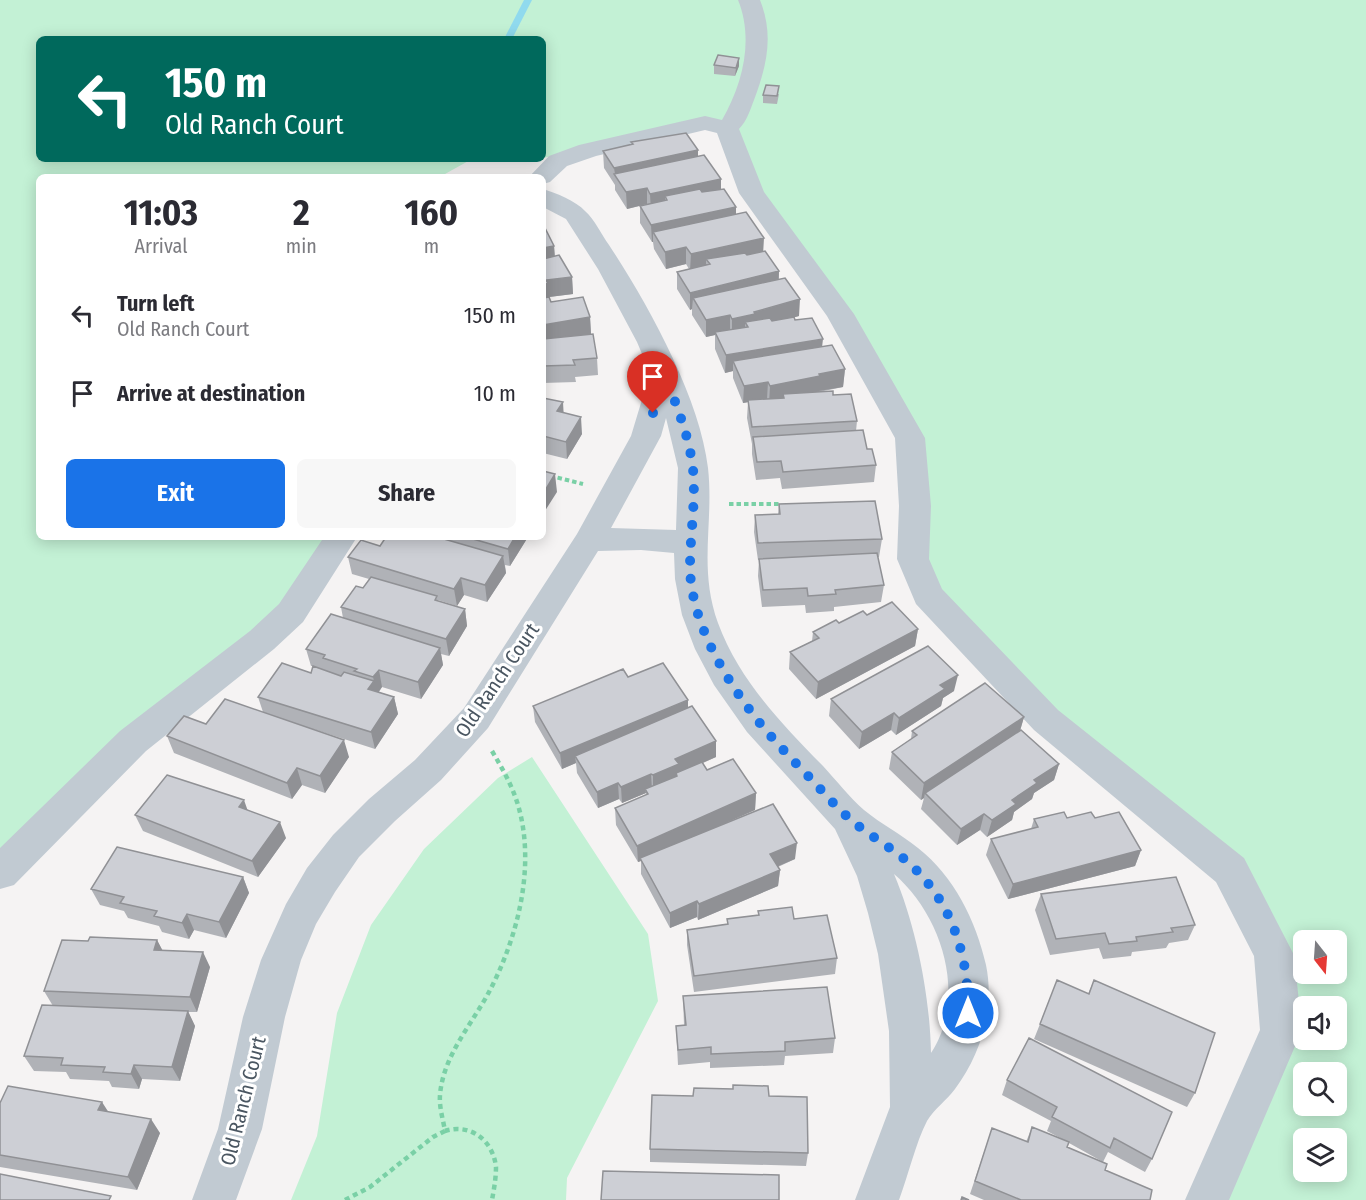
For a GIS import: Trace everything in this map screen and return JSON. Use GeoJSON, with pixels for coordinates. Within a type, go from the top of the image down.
{"type":"FeatureCollection","features":[{"type":"Feature","properties":{"kind":"street"},"geometry":{"type":"LineString","coordinates":[[727,128],[734,121],[758,51],[759,27],[749,0]]}},
{"type":"Feature","properties":{"kind":"street"},"geometry":{"type":"LineString","coordinates":[[727,128],[705,123],[588,150],[558,161],[546,197],[575,214],[592,238],[634,308],[664,373],[681,417],[693,467],[692,587],[705,633],[717,659],[749,710],[849,819],[911,865],[933,890],[951,920],[965,966],[968,1013],[960,1039],[941,1076],[911,1107]]}},
{"type":"Feature","properties":{"kind":"street"},"geometry":{"type":"LineString","coordinates":[[727,128],[752,193],[840,314],[910,438],[915,506],[913,559],[928,595],[1046,720],[1230,870],[1274,955],[1281,1029],[1207,1200]]}},
{"type":"Feature","properties":{"kind":"street","name":"Old Ranch Court"},"geometry":{"type":"LineString","coordinates":[[214,1200],[240,1129],[264,1017],[281,960],[300,916],[321,880],[346,846],[382,810],[428,770],[471,725],[498,687],[589,540],[646,436],[664,373]]}},
{"type":"Feature","properties":{"kind":"street"},"geometry":{"type":"LineString","coordinates":[[589,540],[641,539],[691,543]]}},
{"type":"Feature","properties":{"kind":"street"},"geometry":{"type":"LineString","coordinates":[[0,873],[133,741],[262,640],[291,613],[339,540]]}},
{"type":"Feature","properties":{"kind":"street"},"geometry":{"type":"LineString","coordinates":[[849,819],[876,876],[898,954],[910,1031],[911,1107],[877,1200]]}},
{"type":"Feature","properties":{"kind":"path"},"geometry":{"type":"LineString","coordinates":[[722,505],[792,503]]}},
{"type":"Feature","properties":{"kind":"path"},"geometry":{"type":"LineString","coordinates":[[446,1131],[440,1107],[443,1078],[501,966],[518,917],[525,870],[524,830],[513,787],[493,752],[471,725]]}},
{"type":"Feature","properties":{"kind":"path"},"geometry":{"type":"LineString","coordinates":[[345,1200],[370,1188],[433,1137],[446,1131],[468,1128],[476,1132],[491,1149],[495,1171],[492,1200]]}},
{"type":"Feature","properties":{"kind":"green space"},"geometry":{"type":"Polygon","coordinates":[[[0,0],[1366,0],[1366,1200],[1207,1200],[1281,1029],[1230,870],[928,595],[910,438],[752,193],[727,128],[708,123],[546,157],[546,36],[36,36],[36,162],[467,162],[445,174],[36,174],[36,540],[339,540],[291,613],[0,873],[0,0]]]}},
{"type":"Feature","properties":{"kind":"green space"},"geometry":{"type":"Polygon","coordinates":[[[532,757],[648,934],[658,1001],[567,1178],[566,1200],[291,1200],[317,1136],[337,1013],[371,925],[424,849],[498,778],[532,757]]]}},
{"type":"Feature","properties":{"kind":"building"},"geometry":{"type":"Polygon","coordinates":[[[718,55],[739,58],[736,68],[714,65],[718,55]]]}},
{"type":"Feature","properties":{"kind":"building"},"geometry":{"type":"Polygon","coordinates":[[[766,85],[779,86],[777,96],[763,95],[766,85]]]}},
{"type":"Feature","properties":{"kind":"building"},"geometry":{"type":"Polygon","coordinates":[[[686,133],[698,150],[614,168],[603,151],[633,144],[631,142],[686,133]]]}},
{"type":"Feature","properties":{"kind":"building"},"geometry":{"type":"Polygon","coordinates":[[[704,155],[721,179],[650,194],[647,188],[626,192],[614,174],[704,155]]]}},
{"type":"Feature","properties":{"kind":"building"},"geometry":{"type":"Polygon","coordinates":[[[700,189],[702,192],[724,189],[736,207],[651,225],[640,206],[667,200],[665,196],[700,189]]]}},
{"type":"Feature","properties":{"kind":"building"},"geometry":{"type":"Polygon","coordinates":[[[746,212],[764,238],[691,254],[686,247],[665,252],[653,232],[746,212]]]}},
{"type":"Feature","properties":{"kind":"building"},"geometry":{"type":"Polygon","coordinates":[[[546,230],[554,246],[546,247],[546,230]]]}},
{"type":"Feature","properties":{"kind":"building"},"geometry":{"type":"Polygon","coordinates":[[[765,251],[779,271],[690,293],[677,272],[710,264],[706,259],[765,251]]]}},
{"type":"Feature","properties":{"kind":"building"},"geometry":{"type":"Polygon","coordinates":[[[559,255],[572,277],[546,280],[546,258],[559,255]]]}},
{"type":"Feature","properties":{"kind":"building"},"geometry":{"type":"Polygon","coordinates":[[[785,278],[800,299],[732,319],[730,315],[706,320],[693,298],[785,278]]]}},
{"type":"Feature","properties":{"kind":"building"},"geometry":{"type":"Polygon","coordinates":[[[549,297],[551,302],[583,297],[590,317],[546,324],[546,298],[549,297]]]}},
{"type":"Feature","properties":{"kind":"building"},"geometry":{"type":"Polygon","coordinates":[[[794,317],[795,320],[812,318],[823,339],[726,355],[715,332],[748,327],[745,322],[794,317]]]}},
{"type":"Feature","properties":{"kind":"building"},"geometry":{"type":"Polygon","coordinates":[[[593,334],[597,358],[573,360],[575,365],[546,366],[546,339],[593,334]]]}},
{"type":"Feature","properties":{"kind":"building"},"geometry":{"type":"Polygon","coordinates":[[[832,345],[845,369],[770,386],[768,382],[744,386],[733,361],[832,345]]]}},
{"type":"Feature","properties":{"kind":"building"},"geometry":{"type":"Polygon","coordinates":[[[833,391],[833,395],[851,394],[857,421],[752,427],[748,400],[784,398],[783,394],[833,391]]]}},
{"type":"Feature","properties":{"kind":"building"},"geometry":{"type":"Polygon","coordinates":[[[546,399],[563,402],[557,411],[581,417],[566,442],[546,437],[546,399]]]}},
{"type":"Feature","properties":{"kind":"building"},"geometry":{"type":"Polygon","coordinates":[[[863,430],[867,449],[872,449],[876,465],[783,472],[781,461],[757,462],[753,437],[863,430]]]}},
{"type":"Feature","properties":{"kind":"building"},"geometry":{"type":"Polygon","coordinates":[[[546,472],[555,474],[546,489],[546,472]]]}},
{"type":"Feature","properties":{"kind":"building"},"geometry":{"type":"Polygon","coordinates":[[[875,501],[882,539],[758,543],[755,515],[780,514],[779,504],[875,501]]]}},
{"type":"Feature","properties":{"kind":"building"},"geometry":{"type":"Polygon","coordinates":[[[361,540],[380,546],[384,540],[447,540],[503,556],[485,585],[461,578],[454,589],[348,557],[361,540]]]}},
{"type":"Feature","properties":{"kind":"building"},"geometry":{"type":"Polygon","coordinates":[[[476,540],[513,540],[508,549],[476,540]]]}},
{"type":"Feature","properties":{"kind":"building"},"geometry":{"type":"Polygon","coordinates":[[[877,553],[884,585],[835,590],[836,594],[808,596],[807,588],[763,590],[759,559],[877,553]]]}},
{"type":"Feature","properties":{"kind":"building"},"geometry":{"type":"Polygon","coordinates":[[[371,577],[437,596],[435,600],[465,609],[446,639],[341,607],[356,586],[363,588],[371,577]]]}},
{"type":"Feature","properties":{"kind":"building"},"geometry":{"type":"Polygon","coordinates":[[[892,602],[918,629],[818,682],[790,652],[819,638],[813,632],[836,620],[839,623],[863,611],[867,615],[892,602]]]}},
{"type":"Feature","properties":{"kind":"building"},"geometry":{"type":"Polygon","coordinates":[[[331,614],[440,648],[418,682],[379,670],[373,677],[306,649],[331,614]]]}},
{"type":"Feature","properties":{"kind":"building"},"geometry":{"type":"Polygon","coordinates":[[[928,646],[958,675],[940,685],[945,689],[899,718],[894,713],[862,732],[831,699],[928,646]]]}},
{"type":"Feature","properties":{"kind":"building"},"geometry":{"type":"Polygon","coordinates":[[[282,663],[311,673],[313,666],[341,676],[344,672],[374,681],[368,689],[394,697],[371,732],[258,697],[282,663]]]}},
{"type":"Feature","properties":{"kind":"building"},"geometry":{"type":"Polygon","coordinates":[[[663,663],[688,700],[560,753],[533,706],[623,669],[628,677],[663,663]]]}},
{"type":"Feature","properties":{"kind":"building"},"geometry":{"type":"Polygon","coordinates":[[[985,683],[1024,717],[924,783],[892,752],[917,735],[912,731],[985,683]]]}},
{"type":"Feature","properties":{"kind":"building"},"geometry":{"type":"Polygon","coordinates":[[[225,699],[344,740],[320,776],[297,768],[287,783],[167,736],[184,716],[206,724],[225,699]]]}},
{"type":"Feature","properties":{"kind":"building"},"geometry":{"type":"Polygon","coordinates":[[[692,706],[716,741],[675,759],[679,764],[621,787],[618,783],[597,792],[575,756],[692,706]]]}},
{"type":"Feature","properties":{"kind":"building"},"geometry":{"type":"Polygon","coordinates":[[[1021,730],[1059,764],[1034,780],[1037,783],[1012,800],[1016,804],[992,820],[984,814],[961,829],[925,793],[1021,730]]]}},
{"type":"Feature","properties":{"kind":"building"},"geometry":{"type":"Polygon","coordinates":[[[733,759],[756,793],[637,846],[615,808],[648,794],[645,789],[677,776],[676,773],[702,762],[707,770],[733,759]]]}},
{"type":"Feature","properties":{"kind":"building"},"geometry":{"type":"Polygon","coordinates":[[[167,775],[244,800],[239,807],[280,822],[252,861],[135,815],[167,775]]]}},
{"type":"Feature","properties":{"kind":"building"},"geometry":{"type":"Polygon","coordinates":[[[773,804],[797,843],[770,854],[780,870],[699,904],[697,901],[670,913],[640,858],[773,804]]]}},
{"type":"Feature","properties":{"kind":"building"},"geometry":{"type":"Polygon","coordinates":[[[1064,812],[1067,818],[1091,812],[1095,818],[1119,812],[1141,850],[1013,884],[991,839],[1038,827],[1034,819],[1064,812]]]}},
{"type":"Feature","properties":{"kind":"building"},"geometry":{"type":"Polygon","coordinates":[[[117,847],[243,877],[219,922],[187,914],[182,923],[154,916],[157,911],[120,903],[124,897],[91,889],[117,847]]]}},
{"type":"Feature","properties":{"kind":"building"},"geometry":{"type":"Polygon","coordinates":[[[1176,877],[1195,925],[1171,928],[1173,932],[1136,937],[1137,941],[1109,944],[1105,933],[1056,939],[1041,894],[1176,877]]]}},
{"type":"Feature","properties":{"kind":"building"},"geometry":{"type":"Polygon","coordinates":[[[792,907],[794,919],[827,915],[837,958],[694,976],[687,930],[728,924],[727,919],[759,915],[758,911],[792,907]]]}},
{"type":"Feature","properties":{"kind":"building"},"geometry":{"type":"Polygon","coordinates":[[[90,937],[157,940],[154,950],[203,952],[190,997],[44,991],[62,940],[88,941],[90,937]]]}},
{"type":"Feature","properties":{"kind":"building"},"geometry":{"type":"Polygon","coordinates":[[[1057,980],[1089,994],[1094,980],[1215,1033],[1195,1093],[1040,1024],[1057,980]]]}},
{"type":"Feature","properties":{"kind":"building"},"geometry":{"type":"Polygon","coordinates":[[[827,987],[835,1038],[785,1042],[785,1051],[711,1054],[711,1047],[678,1050],[676,1026],[686,1025],[683,996],[827,987]]]}},
{"type":"Feature","properties":{"kind":"building"},"geometry":{"type":"Polygon","coordinates":[[[42,1005],[188,1011],[172,1067],[134,1065],[131,1074],[103,1072],[105,1067],[61,1065],[63,1058],[24,1056],[42,1005]]]}},
{"type":"Feature","properties":{"kind":"building"},"geometry":{"type":"Polygon","coordinates":[[[1029,1038],[1172,1112],[1152,1159],[1114,1138],[1110,1148],[1052,1117],[1057,1107],[1007,1080],[1029,1038]]]}},
{"type":"Feature","properties":{"kind":"building"},"geometry":{"type":"Polygon","coordinates":[[[733,1085],[768,1086],[769,1096],[807,1097],[808,1153],[650,1149],[652,1095],[693,1096],[694,1088],[733,1089],[733,1085]]]}},
{"type":"Feature","properties":{"kind":"building"},"geometry":{"type":"Polygon","coordinates":[[[8,1086],[102,1102],[98,1110],[151,1119],[128,1177],[0,1155],[0,1103],[8,1086]]]}},
{"type":"Feature","properties":{"kind":"building"},"geometry":{"type":"Polygon","coordinates":[[[1032,1127],[1069,1142],[1067,1147],[1107,1164],[1105,1170],[1152,1190],[1150,1200],[1021,1200],[975,1181],[992,1128],[1028,1142],[1032,1127]]]}},
{"type":"Feature","properties":{"kind":"building"},"geometry":{"type":"Polygon","coordinates":[[[603,1171],[779,1175],[779,1200],[601,1200],[603,1171]]]}},
{"type":"Feature","properties":{"kind":"building"},"geometry":{"type":"Polygon","coordinates":[[[0,1174],[111,1196],[109,1200],[0,1200],[0,1174]]]}},
{"type":"Feature","properties":{"kind":"waterway"},"geometry":{"type":"LineString","coordinates":[[510,36],[528,0]]}},
{"type":"Feature","properties":{"kind":"route"},"geometry":{"type":"LineString","coordinates":[[653,413],[664,373],[681,417],[693,467],[694,517],[690,569],[692,587],[705,633],[717,659],[749,710],[803,771],[849,819],[911,865],[933,890],[951,920],[960,944],[968,989],[968,1013]]}}]}
